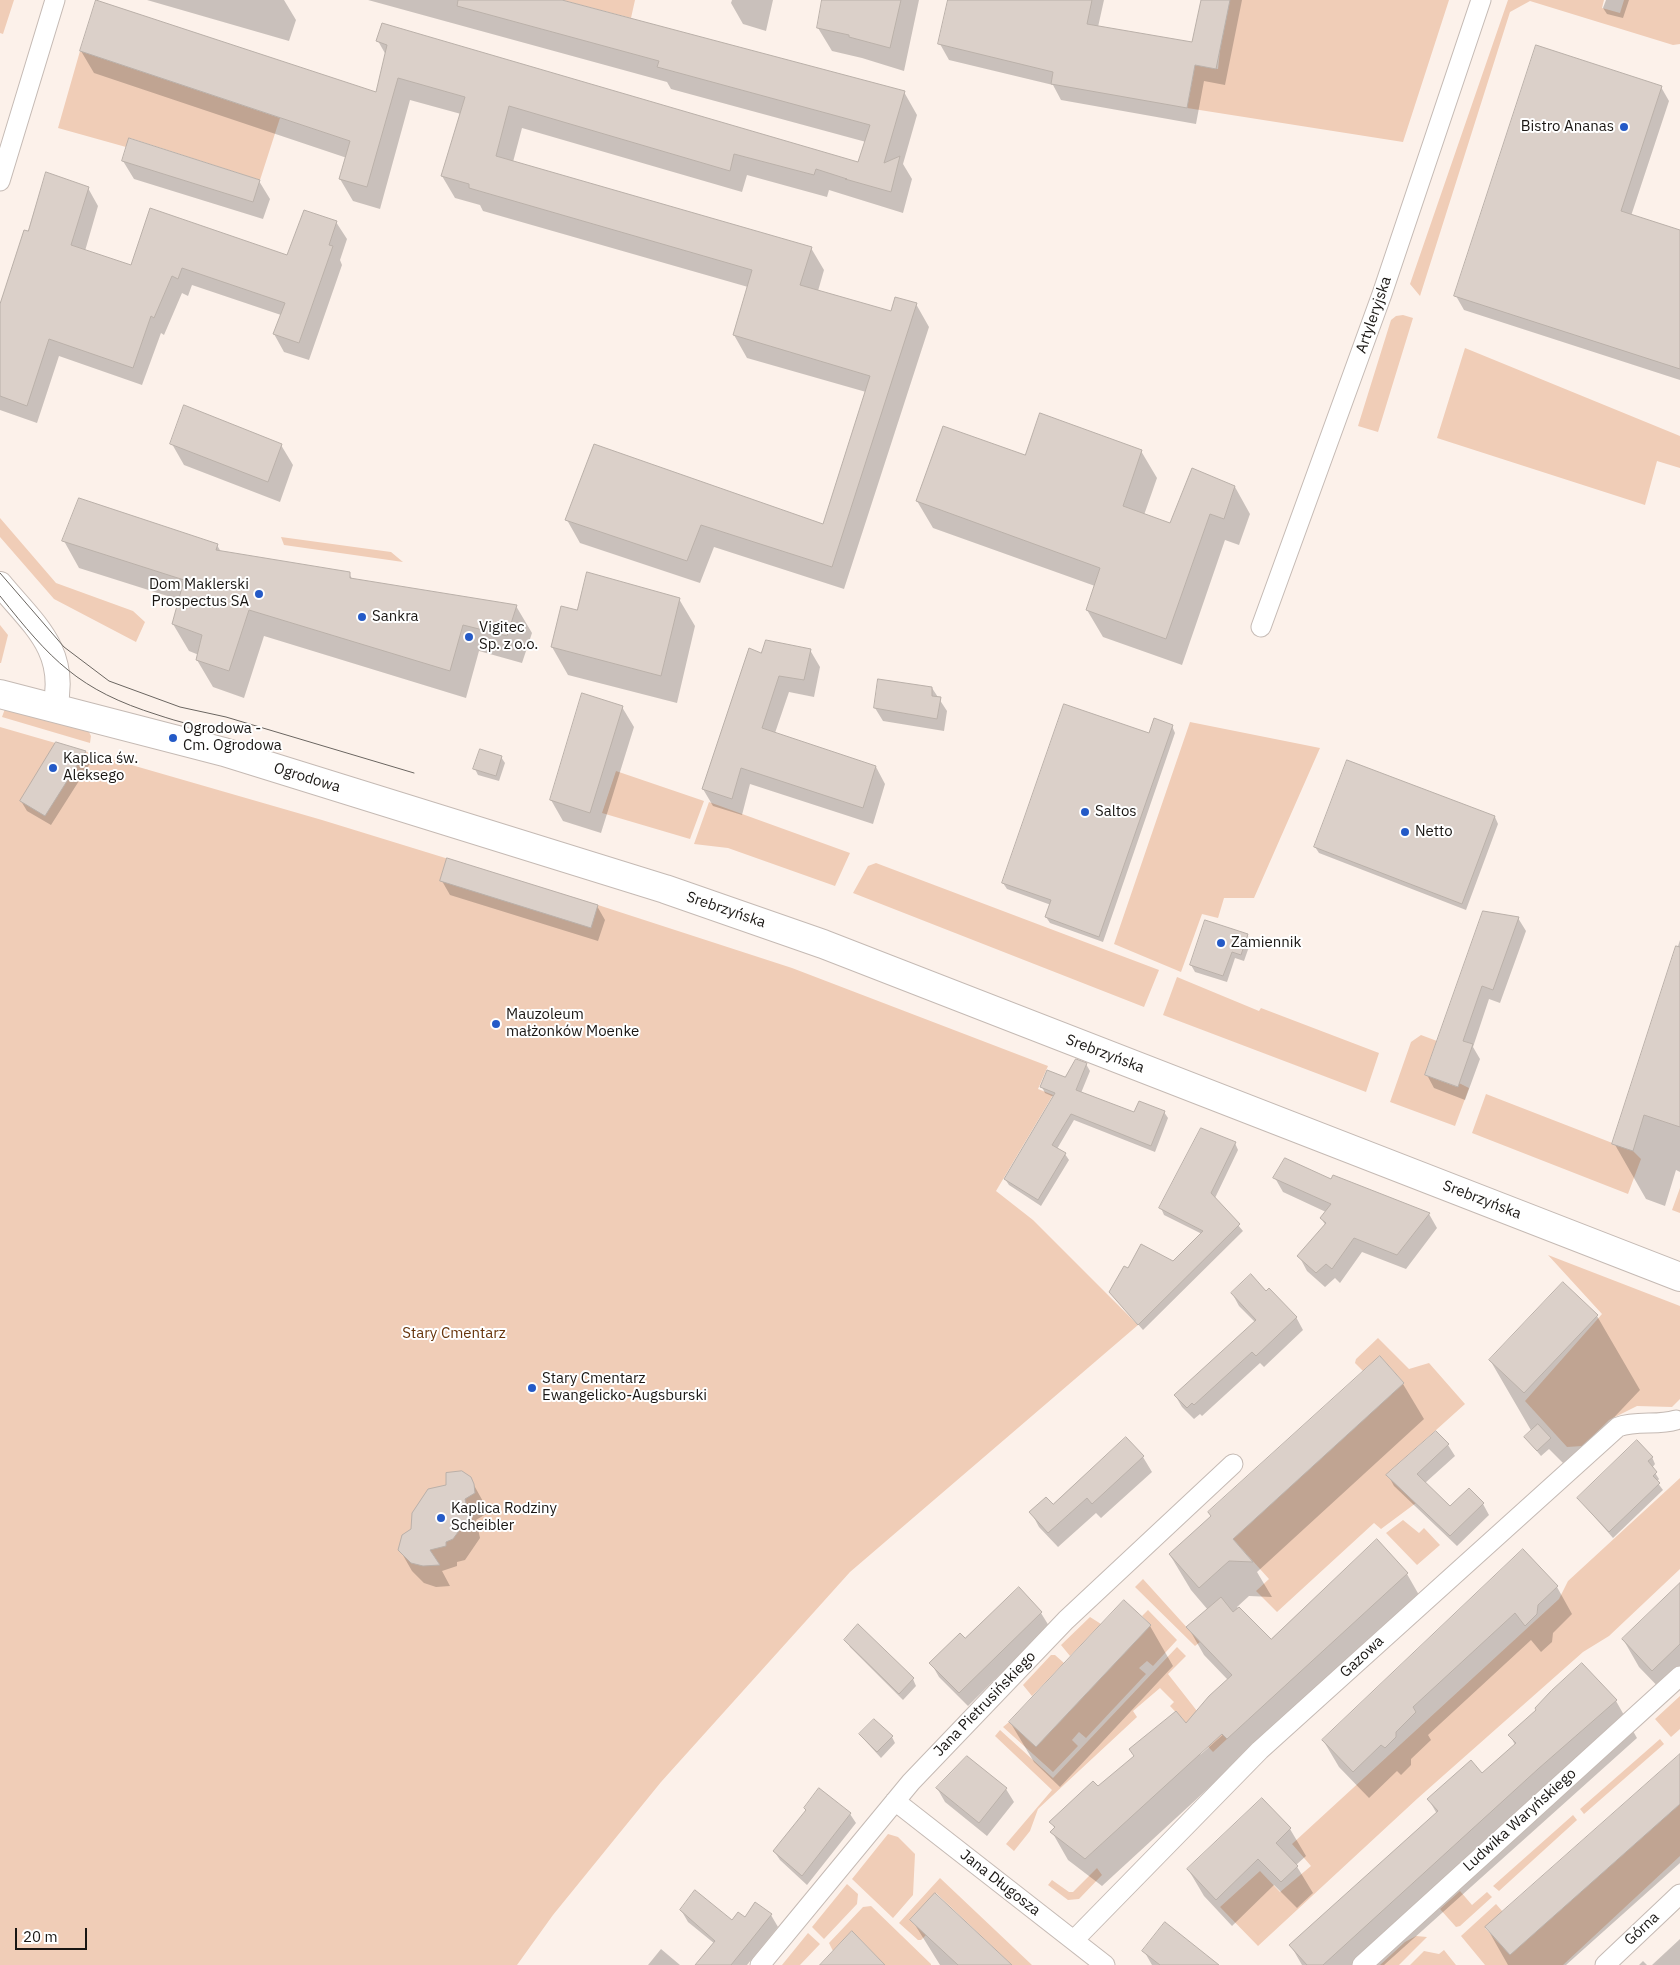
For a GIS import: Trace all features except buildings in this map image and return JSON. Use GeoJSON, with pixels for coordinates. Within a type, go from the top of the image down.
{"type":"FeatureCollection","features":[{"type":"Feature","properties":{"kind":"main road","name":"Ogrodowa"},"geometry":{"type":"LineString","coordinates":[[0,694],[54,706],[224,752],[524,844]]}},
{"type":"Feature","properties":{"kind":"main road","name":"Srebrzyńska"},"geometry":{"type":"LineString","coordinates":[[524,844],[665,889],[823,944],[1680,1277]]}},
{"type":"Feature","properties":{"kind":"street"},"geometry":{"type":"LineString","coordinates":[[0,181],[55,0]]}},
{"type":"Feature","properties":{"kind":"street","name":"Artyleryjska"},"geometry":{"type":"LineString","coordinates":[[1261,627],[1382,294],[1481,0]]}},
{"type":"Feature","properties":{"kind":"street"},"geometry":{"type":"LineString","coordinates":[[0,584],[50,646],[55,660],[59,687],[54,706]]}},
{"type":"Feature","properties":{"kind":"street","name":"Gazowa"},"geometry":{"type":"LineString","coordinates":[[1074,1940],[1260,1750],[1618,1427],[1644,1422],[1669,1422],[1676,1420]]}},
{"type":"Feature","properties":{"kind":"street","name":"Jana Pietrusińskiego"},"geometry":{"type":"LineString","coordinates":[[760,1965],[895,1801],[1066,1620],[1233,1464]]}},
{"type":"Feature","properties":{"kind":"street","name":"Ludwika Waryńskiego"},"geometry":{"type":"LineString","coordinates":[[1362,1965],[1680,1676]]}},
{"type":"Feature","properties":{"kind":"street","name":"Jana Długosza"},"geometry":{"type":"LineString","coordinates":[[895,1801],[1105,1965]]}},
{"type":"Feature","properties":{"kind":"street","name":"Górna"},"geometry":{"type":"LineString","coordinates":[[1604,1965],[1680,1894]]}},
{"type":"Feature","properties":{"kind":"green space"},"geometry":{"type":"Polygon","coordinates":[[[0,0],[14,0],[3,34],[0,33],[0,0]]]}},
{"type":"Feature","properties":{"kind":"green space"},"geometry":{"type":"Polygon","coordinates":[[[562,0],[635,0],[631,18],[562,0]]]}},
{"type":"Feature","properties":{"kind":"green space"},"geometry":{"type":"Polygon","coordinates":[[[1230,0],[1449,0],[1403,142],[1187,108],[1195,65],[1218,69],[1230,0]]]}},
{"type":"Feature","properties":{"kind":"green space"},"geometry":{"type":"Polygon","coordinates":[[[1508,0],[1604,0],[1602,8],[1620,13],[1624,0],[1680,0],[1680,44],[1673,45],[1530,1],[1510,12],[1420,296],[1410,284],[1508,0]]]}},
{"type":"Feature","properties":{"kind":"green space"},"geometry":{"type":"Polygon","coordinates":[[[80,51],[280,118],[260,180],[130,138],[126,147],[58,128],[80,51]]]}},
{"type":"Feature","properties":{"kind":"green space"},"geometry":{"type":"Polygon","coordinates":[[[1403,315],[1413,318],[1378,432],[1358,426],[1391,320],[1396,316],[1403,315]]]}},
{"type":"Feature","properties":{"kind":"green space"},"geometry":{"type":"Polygon","coordinates":[[[1465,348],[1680,436],[1680,468],[1657,461],[1645,505],[1437,438],[1465,348]]]}},
{"type":"Feature","properties":{"kind":"green space"},"geometry":{"type":"Polygon","coordinates":[[[0,518],[56,583],[133,611],[145,622],[136,642],[54,599],[0,537],[0,518]]]}},
{"type":"Feature","properties":{"kind":"green space"},"geometry":{"type":"Polygon","coordinates":[[[281,537],[391,552],[403,562],[284,545],[281,537]]]}},
{"type":"Feature","properties":{"kind":"green space"},"geometry":{"type":"Polygon","coordinates":[[[0,625],[8,635],[1,663],[0,663],[0,625]]]}},
{"type":"Feature","properties":{"kind":"green space"},"geometry":{"type":"Polygon","coordinates":[[[6,706],[88,730],[91,736],[90,743],[2,717],[6,706]]]}},
{"type":"Feature","properties":{"kind":"green space"},"geometry":{"type":"Polygon","coordinates":[[[1190,722],[1320,748],[1254,898],[1224,898],[1218,918],[1202,914],[1181,972],[1114,944],[1190,722]]]}},
{"type":"Feature","properties":{"kind":"green space","name":"Stary Cmentarz"},"geometry":{"type":"Polygon","coordinates":[[[0,727],[322,820],[598,905],[792,968],[1048,1066],[1038,1089],[1053,1095],[996,1191],[1033,1220],[1138,1325],[850,1572],[661,1782],[553,1915],[517,1965],[0,1965],[0,727]]]}},
{"type":"Feature","properties":{"kind":"green space"},"geometry":{"type":"Polygon","coordinates":[[[616,771],[704,801],[690,839],[602,813],[616,771]]]}},
{"type":"Feature","properties":{"kind":"green space"},"geometry":{"type":"Polygon","coordinates":[[[709,802],[850,853],[835,886],[728,848],[694,844],[709,802]]]}},
{"type":"Feature","properties":{"kind":"green space"},"geometry":{"type":"Polygon","coordinates":[[[876,863],[1159,970],[1144,1007],[853,893],[868,866],[876,863]]]}},
{"type":"Feature","properties":{"kind":"green space"},"geometry":{"type":"Polygon","coordinates":[[[1177,977],[1259,1011],[1261,1008],[1379,1053],[1366,1092],[1163,1015],[1177,977]]]}},
{"type":"Feature","properties":{"kind":"green space"},"geometry":{"type":"Polygon","coordinates":[[[1421,1035],[1437,1041],[1425,1075],[1457,1087],[1459,1083],[1469,1088],[1455,1126],[1390,1102],[1411,1042],[1421,1035]]]}},
{"type":"Feature","properties":{"kind":"green space"},"geometry":{"type":"Polygon","coordinates":[[[1486,1094],[1633,1151],[1641,1159],[1628,1194],[1472,1133],[1486,1094]]]}},
{"type":"Feature","properties":{"kind":"green space"},"geometry":{"type":"Polygon","coordinates":[[[1680,1188],[1680,1213],[1672,1210],[1680,1188]]]}},
{"type":"Feature","properties":{"kind":"green space"},"geometry":{"type":"Polygon","coordinates":[[[1548,1255],[1680,1306],[1680,1399],[1672,1407],[1637,1406],[1609,1420],[1583,1446],[1567,1447],[1525,1401],[1602,1314],[1548,1255]]]}},
{"type":"Feature","properties":{"kind":"green space"},"geometry":{"type":"Polygon","coordinates":[[[1378,1338],[1409,1369],[1429,1363],[1465,1404],[1386,1475],[1416,1503],[1381,1529],[1374,1523],[1277,1612],[1256,1591],[1269,1579],[1233,1539],[1404,1383],[1380,1356],[1363,1371],[1355,1363],[1356,1359],[1378,1338]]]}},
{"type":"Feature","properties":{"kind":"green space"},"geometry":{"type":"Polygon","coordinates":[[[1680,1478],[1680,1569],[1609,1636],[1583,1652],[1418,1798],[1258,1946],[1220,1907],[1260,1871],[1280,1892],[1311,1866],[1292,1844],[1559,1599],[1568,1581],[1680,1478]]]}},
{"type":"Feature","properties":{"kind":"green space"},"geometry":{"type":"Polygon","coordinates":[[[1403,1520],[1419,1533],[1424,1528],[1440,1545],[1417,1565],[1386,1533],[1403,1520]]]}},
{"type":"Feature","properties":{"kind":"green space"},"geometry":{"type":"Polygon","coordinates":[[[1143,1579],[1200,1642],[1195,1646],[1135,1587],[1143,1579]]]}},
{"type":"Feature","properties":{"kind":"green space"},"geometry":{"type":"Polygon","coordinates":[[[1148,1610],[1177,1640],[1153,1666],[1147,1661],[1139,1668],[1146,1674],[1086,1738],[1079,1732],[1072,1740],[1078,1746],[1053,1772],[1003,1727],[1009,1722],[1036,1747],[1151,1625],[1142,1616],[1148,1610]]]}},
{"type":"Feature","properties":{"kind":"green space"},"geometry":{"type":"Polygon","coordinates":[[[1090,1617],[1101,1624],[1070,1656],[1061,1645],[1090,1617]]]}},
{"type":"Feature","properties":{"kind":"green space"},"geometry":{"type":"Polygon","coordinates":[[[1177,1647],[1186,1656],[1168,1674],[1197,1711],[1227,1739],[1213,1752],[1170,1706],[1174,1702],[1160,1688],[1133,1711],[1137,1717],[1038,1809],[1030,1831],[1014,1851],[1006,1844],[1052,1790],[995,1736],[1000,1730],[1053,1778],[1177,1647]]]}},
{"type":"Feature","properties":{"kind":"green space"},"geometry":{"type":"Polygon","coordinates":[[[1051,1655],[1055,1655],[1064,1663],[1032,1696],[1023,1685],[1051,1655]]]}},
{"type":"Feature","properties":{"kind":"green space"},"geometry":{"type":"Polygon","coordinates":[[[1680,1696],[1680,1729],[1671,1737],[1655,1719],[1680,1696]]]}},
{"type":"Feature","properties":{"kind":"green space"},"geometry":{"type":"Polygon","coordinates":[[[1660,1739],[1664,1744],[1584,1814],[1580,1809],[1660,1739]]]}},
{"type":"Feature","properties":{"kind":"green space"},"geometry":{"type":"Polygon","coordinates":[[[1680,1804],[1680,1856],[1563,1965],[1485,1965],[1461,1936],[1496,1904],[1503,1912],[1485,1928],[1510,1955],[1680,1804]]]}},
{"type":"Feature","properties":{"kind":"green space"},"geometry":{"type":"Polygon","coordinates":[[[1573,1815],[1577,1820],[1499,1891],[1493,1886],[1573,1815]]]}},
{"type":"Feature","properties":{"kind":"green space"},"geometry":{"type":"Polygon","coordinates":[[[888,1834],[898,1837],[915,1854],[913,1895],[893,1918],[852,1879],[888,1834]]]}},
{"type":"Feature","properties":{"kind":"green space"},"geometry":{"type":"Polygon","coordinates":[[[1097,1868],[1102,1875],[1079,1899],[1068,1900],[1048,1885],[1052,1880],[1069,1892],[1073,1892],[1097,1868]]]}},
{"type":"Feature","properties":{"kind":"green space"},"geometry":{"type":"Polygon","coordinates":[[[940,1878],[1032,1965],[1012,1965],[936,1893],[910,1920],[926,1935],[921,1940],[918,1940],[899,1923],[940,1878]]]}},
{"type":"Feature","properties":{"kind":"green space"},"geometry":{"type":"Polygon","coordinates":[[[847,1884],[858,1894],[857,1904],[824,1939],[812,1927],[847,1884]]]}},
{"type":"Feature","properties":{"kind":"green space"},"geometry":{"type":"Polygon","coordinates":[[[1460,1891],[1472,1905],[1487,1892],[1492,1897],[1460,1926],[1456,1927],[1440,1909],[1460,1891]]]}},
{"type":"Feature","properties":{"kind":"green space"},"geometry":{"type":"Polygon","coordinates":[[[871,1906],[931,1965],[872,1965],[878,1958],[852,1931],[833,1951],[829,1943],[863,1907],[871,1906]]]}},
{"type":"Feature","properties":{"kind":"green space"},"geometry":{"type":"Polygon","coordinates":[[[808,1933],[820,1944],[800,1965],[782,1965],[808,1933]]]}},
{"type":"Feature","properties":{"kind":"green space"},"geometry":{"type":"Polygon","coordinates":[[[1416,1936],[1427,1937],[1399,1965],[1380,1965],[1405,1942],[1416,1936]]]}},
{"type":"Feature","properties":{"kind":"green space"},"geometry":{"type":"Polygon","coordinates":[[[1444,1950],[1456,1965],[1410,1965],[1424,1951],[1439,1954],[1444,1950]]]}},
{"type":"Feature","properties":{"kind":"tram line"},"geometry":{"type":"LineString","coordinates":[[0,573],[64,647],[109,681],[180,707],[226,717],[414,773]]}},
{"type":"Feature","properties":{"kind":"tram line"},"geometry":{"type":"LineString","coordinates":[[0,596],[51,655],[86,683],[107,695],[166,718],[190,724],[222,729],[249,726]]}},
{"type":"Feature","properties":{"kind":"place","name":"Bistro Ananas"},"geometry":{"type":"Point","coordinates":[1624,127]}},
{"type":"Feature","properties":{"kind":"place","name":"Dom Maklerski Prospectus SA"},"geometry":{"type":"Point","coordinates":[259,594]}},
{"type":"Feature","properties":{"kind":"place","name":"Sankra"},"geometry":{"type":"Point","coordinates":[362,617]}},
{"type":"Feature","properties":{"kind":"place","name":"Vigitec Sp. z o.o."},"geometry":{"type":"Point","coordinates":[469,637]}},
{"type":"Feature","properties":{"kind":"place","name":"Ogrodowa - Cm. Ogrodowa"},"geometry":{"type":"Point","coordinates":[173,738]}},
{"type":"Feature","properties":{"kind":"place","name":"Kaplica św. Aleksego"},"geometry":{"type":"Point","coordinates":[53,768]}},
{"type":"Feature","properties":{"kind":"place","name":"Saltos"},"geometry":{"type":"Point","coordinates":[1085,812]}},
{"type":"Feature","properties":{"kind":"place","name":"Netto"},"geometry":{"type":"Point","coordinates":[1405,832]}},
{"type":"Feature","properties":{"kind":"place","name":"Zamiennik"},"geometry":{"type":"Point","coordinates":[1221,943]}},
{"type":"Feature","properties":{"kind":"place","name":"Mauzoleum małżonków Moenke"},"geometry":{"type":"Point","coordinates":[496,1024]}},
{"type":"Feature","properties":{"kind":"place","name":"Stary Cmentarz Ewangelicko-Augsburski"},"geometry":{"type":"Point","coordinates":[532,1388]}},
{"type":"Feature","properties":{"kind":"place","name":"Kaplica Rodziny Scheibler"},"geometry":{"type":"Point","coordinates":[441,1518]}}]}
